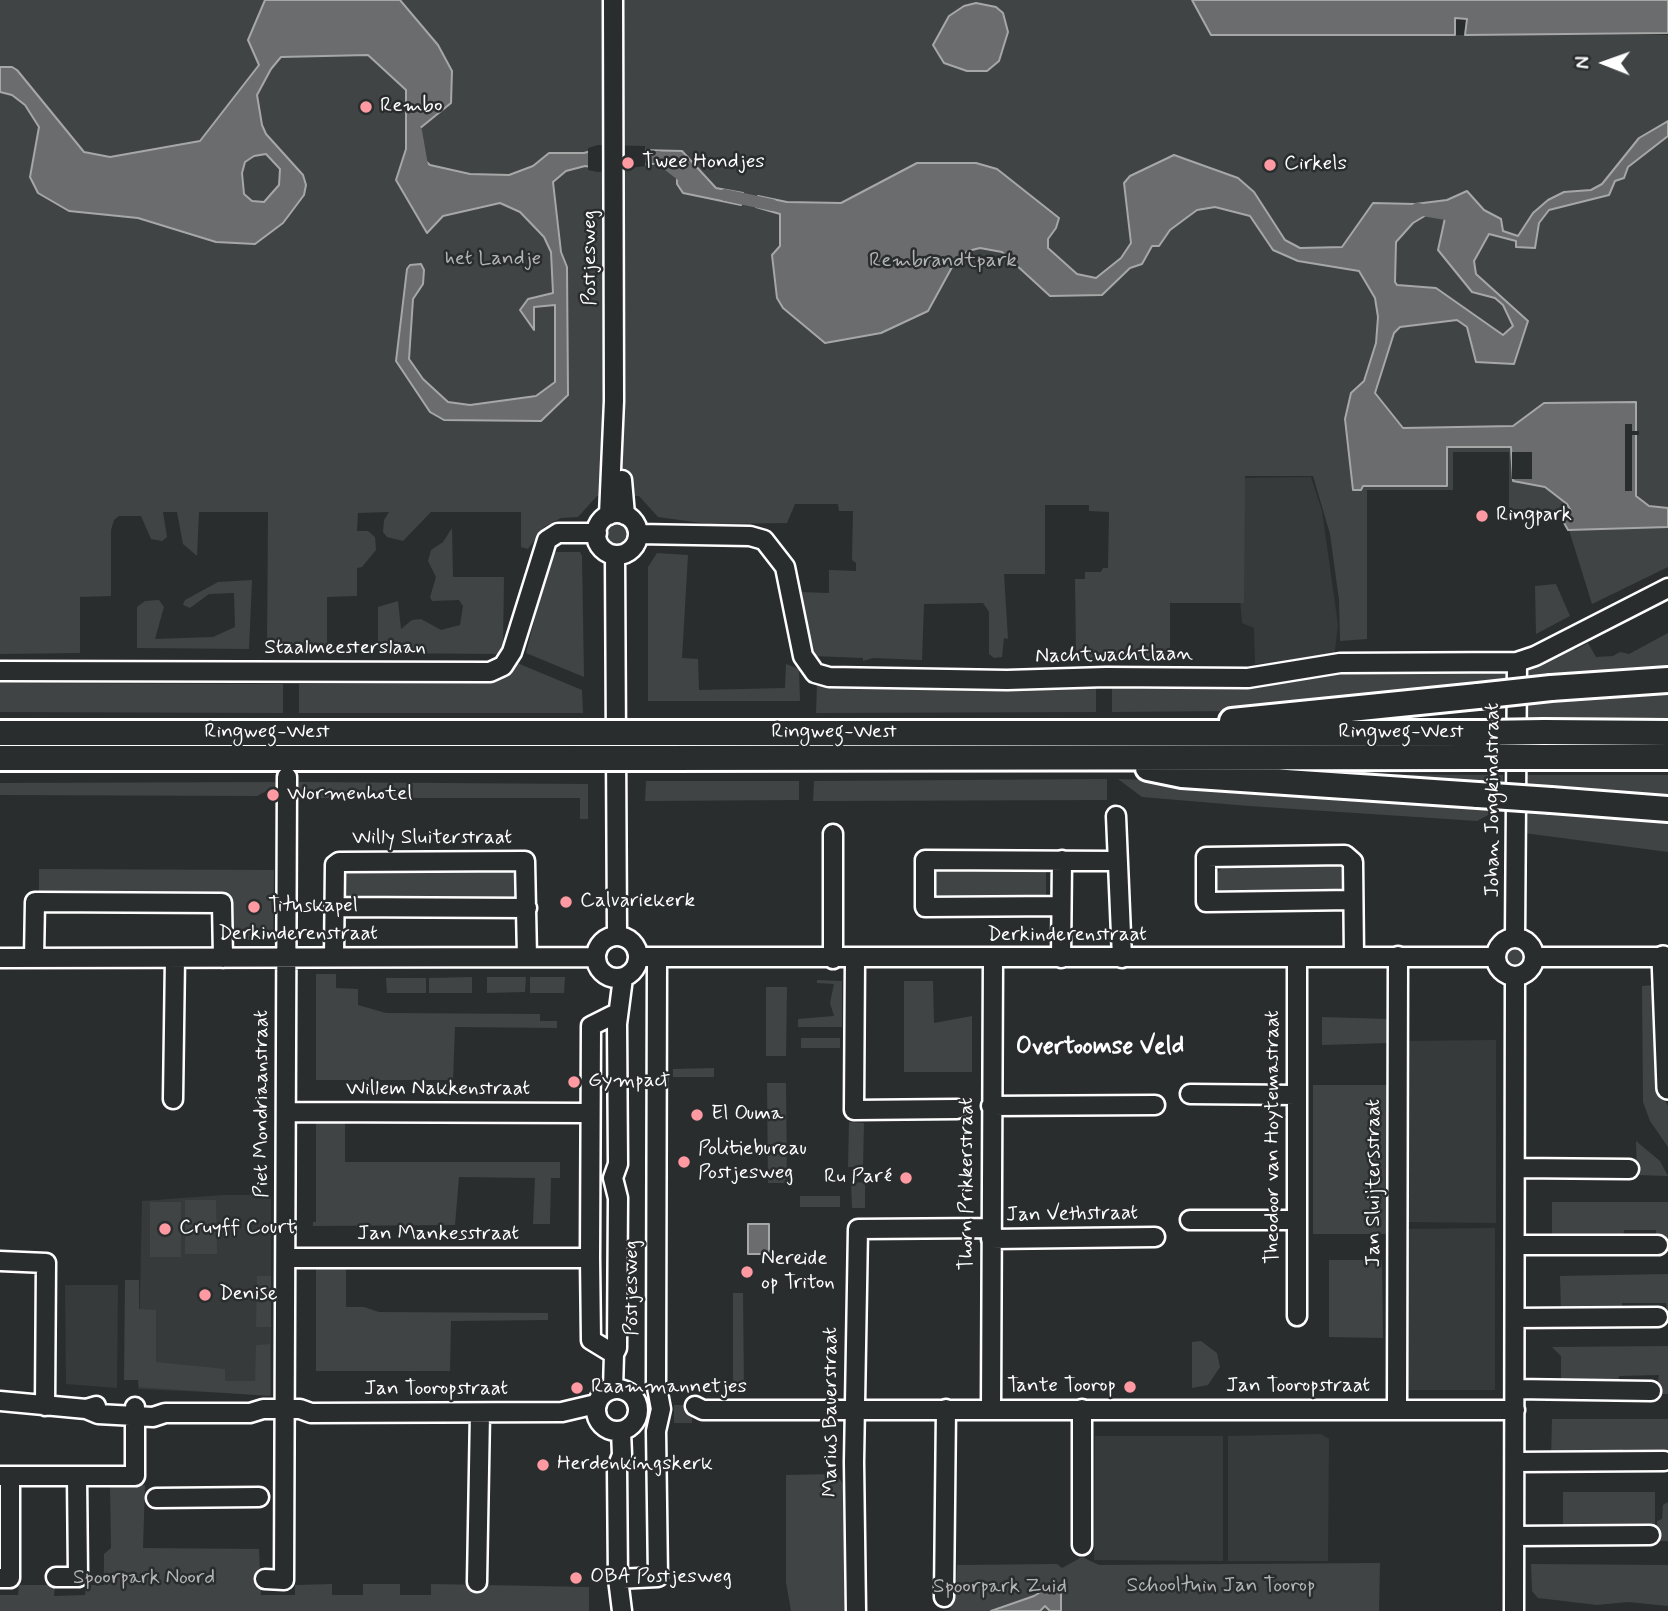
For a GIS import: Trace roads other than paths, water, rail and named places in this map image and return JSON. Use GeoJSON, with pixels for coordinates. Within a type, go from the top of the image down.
{"type":"FeatureCollection","features":[{"type":"Feature","properties":{"kind":"highway"},"geometry":{"type":"LineString","coordinates":[[1166,733],[1255,716],[1551,688],[1668,680]]}},
{"type":"Feature","properties":{"kind":"highway","name":"Ringweg-West"},"geometry":{"type":"LineString","coordinates":[[809,746],[1100,757],[1483,745],[1544,732],[1668,733]]}},
{"type":"Feature","properties":{"kind":"highway","name":"Ringweg-West"},"geometry":{"type":"LineString","coordinates":[[0,733],[288,752]]}},
{"type":"Feature","properties":{"kind":"highway","name":"Ringweg-West"},"geometry":{"type":"LineString","coordinates":[[0,758],[577,745],[809,746],[1166,733],[1483,745],[1544,757],[1668,757]]}},
{"type":"Feature","properties":{"kind":"highway"},"geometry":{"type":"LineString","coordinates":[[1100,757],[1182,775],[1668,809]]}},
{"type":"Feature","properties":{"kind":"main road"},"geometry":{"type":"LineString","coordinates":[[1666,957],[1668,1088]]}},
{"type":"Feature","properties":{"kind":"street","name":"Postjesweg"},"geometry":{"type":"LineString","coordinates":[[613,0],[617,115]]}},
{"type":"Feature","properties":{"kind":"street","name":"Postjesweg"},"geometry":{"type":"LineString","coordinates":[[617,515],[617,115],[620,0]]}},
{"type":"Feature","properties":{"kind":"street"},"geometry":{"type":"LineString","coordinates":[[617,515],[634,522],[638,534],[632,549],[615,555],[602,548],[597,533],[600,523],[617,515]]}},
{"type":"Feature","properties":{"kind":"street","name":"Staalmeesterslaan"},"geometry":{"type":"LineString","coordinates":[[0,671],[490,671],[503,666],[512,652],[547,540],[558,533],[597,533]]}},
{"type":"Feature","properties":{"kind":"street","name":"Nachtwachtlaan"},"geometry":{"type":"LineString","coordinates":[[638,534],[750,536],[764,540],[785,567],[803,656],[815,673],[829,677],[1007,680],[1106,677],[1248,678],[1340,663],[1517,662],[1535,656],[1668,589]]}},
{"type":"Feature","properties":{"kind":"street"},"geometry":{"type":"LineString","coordinates":[[615,555],[617,935]]}},
{"type":"Feature","properties":{"kind":"street","name":"Johan Jongkindstraat"},"geometry":{"type":"LineString","coordinates":[[1515,938],[1517,662]]}},
{"type":"Feature","properties":{"kind":"street","name":"Piet Mondriaanstraat"},"geometry":{"type":"LineString","coordinates":[[265,1579],[284,1580],[288,752]]}},
{"type":"Feature","properties":{"kind":"street"},"geometry":{"type":"LineString","coordinates":[[1116,816],[1122,958]]}},
{"type":"Feature","properties":{"kind":"street"},"geometry":{"type":"LineString","coordinates":[[832,834],[833,959]]}},
{"type":"Feature","properties":{"kind":"street"},"geometry":{"type":"LineString","coordinates":[[1353,900],[1206,902],[1206,857],[1345,855],[1353,862],[1354,957]]}},
{"type":"Feature","properties":{"kind":"street"},"geometry":{"type":"LineString","coordinates":[[1061,906],[925,907],[925,860],[1116,861]]}},
{"type":"Feature","properties":{"kind":"street"},"geometry":{"type":"LineString","coordinates":[[1061,958],[1062,860]]}},
{"type":"Feature","properties":{"kind":"street","name":"Willy Sluiterstraat"},"geometry":{"type":"LineString","coordinates":[[334,956],[335,865],[339,862],[525,861],[527,957]]}},
{"type":"Feature","properties":{"kind":"street"},"geometry":{"type":"LineString","coordinates":[[34,958],[34,902],[222,903],[223,958]]}},
{"type":"Feature","properties":{"kind":"street"},"geometry":{"type":"LineString","coordinates":[[335,908],[527,908]]}},
{"type":"Feature","properties":{"kind":"street"},"geometry":{"type":"LineString","coordinates":[[617,935],[630,939],[648,957],[633,971],[617,977],[598,966],[596,957],[602,942],[617,935]]}},
{"type":"Feature","properties":{"kind":"street"},"geometry":{"type":"LineString","coordinates":[[1515,938],[1530,945],[1534,957],[1528,971],[1515,976],[1500,969],[1496,957],[1501,944],[1515,938]]}},
{"type":"Feature","properties":{"kind":"street","name":"Jan Sluijtersstraat"},"geometry":{"type":"LineString","coordinates":[[1397,1409],[1398,956]]}},
{"type":"Feature","properties":{"kind":"street","name":"Derkinderenstraat"},"geometry":{"type":"LineString","coordinates":[[0,958],[596,957]]}},
{"type":"Feature","properties":{"kind":"street","name":"Postjesweg"},"geometry":{"type":"LineString","coordinates":[[618,1578],[659,1577],[656,1431],[670,1410],[656,1371],[648,957]]}},
{"type":"Feature","properties":{"kind":"street","name":"Derkinderenstraat"},"geometry":{"type":"LineString","coordinates":[[648,957],[1496,957]]}},
{"type":"Feature","properties":{"kind":"street"},"geometry":{"type":"LineString","coordinates":[[1534,957],[1666,957]]}},
{"type":"Feature","properties":{"kind":"street"},"geometry":{"type":"LineString","coordinates":[[173,1099],[174,958]]}},
{"type":"Feature","properties":{"kind":"street","name":"Thorn Prikkerstraat"},"geometry":{"type":"LineString","coordinates":[[991,1409],[993,958]]}},
{"type":"Feature","properties":{"kind":"street","name":"Theodoor van Hoytemastraat"},"geometry":{"type":"LineString","coordinates":[[1297,958],[1297,1316]]}},
{"type":"Feature","properties":{"kind":"street"},"geometry":{"type":"LineString","coordinates":[[855,959],[854,1110],[957,1109]]}},
{"type":"Feature","properties":{"kind":"street"},"geometry":{"type":"LineString","coordinates":[[1514,1611],[1515,976]]}},
{"type":"Feature","properties":{"kind":"street","name":"Postjesweg"},"geometry":{"type":"LineString","coordinates":[[617,977],[615,1020],[618,1164],[613,1178],[618,1198],[615,1351],[622,1363],[618,1389]]}},
{"type":"Feature","properties":{"kind":"street","name":"Postjesweg"},"geometry":{"type":"LineString","coordinates":[[615,1020],[591,1026],[590,1113],[591,1340],[615,1351]]}},
{"type":"Feature","properties":{"kind":"street"},"geometry":{"type":"LineString","coordinates":[[1190,1094],[1297,1095]]}},
{"type":"Feature","properties":{"kind":"street"},"geometry":{"type":"LineString","coordinates":[[991,1106],[1155,1105]]}},
{"type":"Feature","properties":{"kind":"street","name":"Willem Nakkenstraat"},"geometry":{"type":"LineString","coordinates":[[286,1112],[590,1113]]}},
{"type":"Feature","properties":{"kind":"street"},"geometry":{"type":"LineString","coordinates":[[1515,1168],[1629,1169]]}},
{"type":"Feature","properties":{"kind":"street"},"geometry":{"type":"LineString","coordinates":[[1190,1220],[1297,1220]]}},
{"type":"Feature","properties":{"kind":"street","name":"Jan Vethstraat"},"geometry":{"type":"LineString","coordinates":[[874,1228],[991,1234],[1154,1237]]}},
{"type":"Feature","properties":{"kind":"street","name":"Marius Bauerstraat"},"geometry":{"type":"LineString","coordinates":[[856,1611],[858,1229],[874,1228]]}},
{"type":"Feature","properties":{"kind":"street"},"geometry":{"type":"LineString","coordinates":[[1515,1245],[1658,1245]]}},
{"type":"Feature","properties":{"kind":"street","name":"Jan Mankesstraat"},"geometry":{"type":"LineString","coordinates":[[286,1258],[590,1258]]}},
{"type":"Feature","properties":{"kind":"street"},"geometry":{"type":"LineString","coordinates":[[0,1261],[46,1263],[45,1406]]}},
{"type":"Feature","properties":{"kind":"street"},"geometry":{"type":"LineString","coordinates":[[1515,1318],[1658,1317]]}},
{"type":"Feature","properties":{"kind":"street"},"geometry":{"type":"LineString","coordinates":[[606,1421],[634,1423],[638,1409],[635,1399],[618,1389],[602,1394],[606,1421],[622,1455],[617,1468],[618,1578],[622,1611]]}},
{"type":"Feature","properties":{"kind":"street"},"geometry":{"type":"LineString","coordinates":[[1515,1390],[1651,1391]]}},
{"type":"Feature","properties":{"kind":"street","name":"Jan Tooropstraat"},"geometry":{"type":"LineString","coordinates":[[0,1401],[165,1413],[250,1413],[262,1418],[285,1413],[300,1418],[311,1413],[562,1412],[576,1418],[606,1421]]}},
{"type":"Feature","properties":{"kind":"street"},"geometry":{"type":"LineString","coordinates":[[638,1409],[670,1410]]}},
{"type":"Feature","properties":{"kind":"street"},"geometry":{"type":"LineString","coordinates":[[944,1597],[946,1409]]}},
{"type":"Feature","properties":{"kind":"street"},"geometry":{"type":"LineString","coordinates":[[1082,1409],[1082,1545]]}},
{"type":"Feature","properties":{"kind":"street","name":"Jan Tooropstraat"},"geometry":{"type":"LineString","coordinates":[[698,1410],[1515,1410]]}},
{"type":"Feature","properties":{"kind":"street"},"geometry":{"type":"LineString","coordinates":[[0,1578],[10,1578],[5,1476],[135,1476],[135,1411]]}},
{"type":"Feature","properties":{"kind":"street"},"geometry":{"type":"LineString","coordinates":[[477,1582],[480,1413]]}},
{"type":"Feature","properties":{"kind":"street"},"geometry":{"type":"LineString","coordinates":[[1514,1462],[1664,1461]]}},
{"type":"Feature","properties":{"kind":"street"},"geometry":{"type":"LineString","coordinates":[[56,1577],[78,1577],[77,1476]]}},
{"type":"Feature","properties":{"kind":"street"},"geometry":{"type":"LineString","coordinates":[[156,1498],[259,1497]]}},
{"type":"Feature","properties":{"kind":"street"},"geometry":{"type":"LineString","coordinates":[[1514,1536],[1650,1535]]}},
{"type":"Feature","properties":{"kind":"street"},"geometry":{"type":"LineString","coordinates":[[612,1611],[618,1578]]}},
{"type":"Feature","properties":{"kind":"waterway"},"geometry":{"type":"LineString","coordinates":[[416,131],[423,171]]}},
{"type":"Feature","properties":{"kind":"waterway"},"geometry":{"type":"LineString","coordinates":[[652,157],[658,157],[689,181]]}},
{"type":"Feature","properties":{"kind":"waterway"},"geometry":{"type":"LineString","coordinates":[[725,195],[772,205]]}},
{"type":"Feature","properties":{"kind":"waterway"},"geometry":{"type":"LineString","coordinates":[[1417,209],[1458,216]]}},
{"type":"Feature","properties":{"kind":"tunnel"},"geometry":{"type":"LineString","coordinates":[[674,1414],[695,1414]]}},
{"type":"Feature","properties":{"kind":"place","name":"Rembo"},"geometry":{"type":"Point","coordinates":[366,107]}},
{"type":"Feature","properties":{"kind":"place","name":"Twee Hondjes"},"geometry":{"type":"Point","coordinates":[628,163]}},
{"type":"Feature","properties":{"kind":"place","name":"Cirkels"},"geometry":{"type":"Point","coordinates":[1270,165]}},
{"type":"Feature","properties":{"kind":"place","name":"Ringpark"},"geometry":{"type":"Point","coordinates":[1482,516]}},
{"type":"Feature","properties":{"kind":"place","name":"Wormenhotel"},"geometry":{"type":"Point","coordinates":[273,795]}},
{"type":"Feature","properties":{"kind":"place","name":"Calvariekerk"},"geometry":{"type":"Point","coordinates":[566,902]}},
{"type":"Feature","properties":{"kind":"place","name":"Tituskapel"},"geometry":{"type":"Point","coordinates":[254,907]}},
{"type":"Feature","properties":{"kind":"place","name":"Gympact"},"geometry":{"type":"Point","coordinates":[574,1082]}},
{"type":"Feature","properties":{"kind":"place","name":"El Ouma"},"geometry":{"type":"Point","coordinates":[697,1115]}},
{"type":"Feature","properties":{"kind":"place","name":"Politiebureau Postjesweg"},"geometry":{"type":"Point","coordinates":[684,1162]}},
{"type":"Feature","properties":{"kind":"place","name":"Ru Paré"},"geometry":{"type":"Point","coordinates":[906,1178]}},
{"type":"Feature","properties":{"kind":"place","name":"Cruyff Court"},"geometry":{"type":"Point","coordinates":[165,1229]}},
{"type":"Feature","properties":{"kind":"place","name":"Nereide op Triton"},"geometry":{"type":"Point","coordinates":[747,1272]}},
{"type":"Feature","properties":{"kind":"place","name":"Denise"},"geometry":{"type":"Point","coordinates":[205,1295]}},
{"type":"Feature","properties":{"kind":"place","name":"Tante Toorop"},"geometry":{"type":"Point","coordinates":[1130,1387]}},
{"type":"Feature","properties":{"kind":"place","name":"Raammannetjes"},"geometry":{"type":"Point","coordinates":[577,1388]}},
{"type":"Feature","properties":{"kind":"place","name":"Herdenkingskerk"},"geometry":{"type":"Point","coordinates":[543,1465]}},
{"type":"Feature","properties":{"kind":"place","name":"OBA Postjesweg"},"geometry":{"type":"Point","coordinates":[576,1578]}},
{"type":"Feature","properties":{"kind":"district","name":"Overtoomse Veld"},"geometry":{"type":"Point","coordinates":[1100,1048]}},
{"type":"Feature","properties":{"kind":"park label","name":"het Landje"},"geometry":{"type":"Point","coordinates":[493,260]}},
{"type":"Feature","properties":{"kind":"park label","name":"Rembrandtpark"},"geometry":{"type":"Point","coordinates":[943,262]}},
{"type":"Feature","properties":{"kind":"park label","name":"Spoorpark Noord"},"geometry":{"type":"Point","coordinates":[144,1579]}},
{"type":"Feature","properties":{"kind":"park label","name":"Schooltuin Jan Toorop"},"geometry":{"type":"Point","coordinates":[1221,1587]}},
{"type":"Feature","properties":{"kind":"park label","name":"Spoorpark Zuid"},"geometry":{"type":"Point","coordinates":[1000,1588]}}]}
